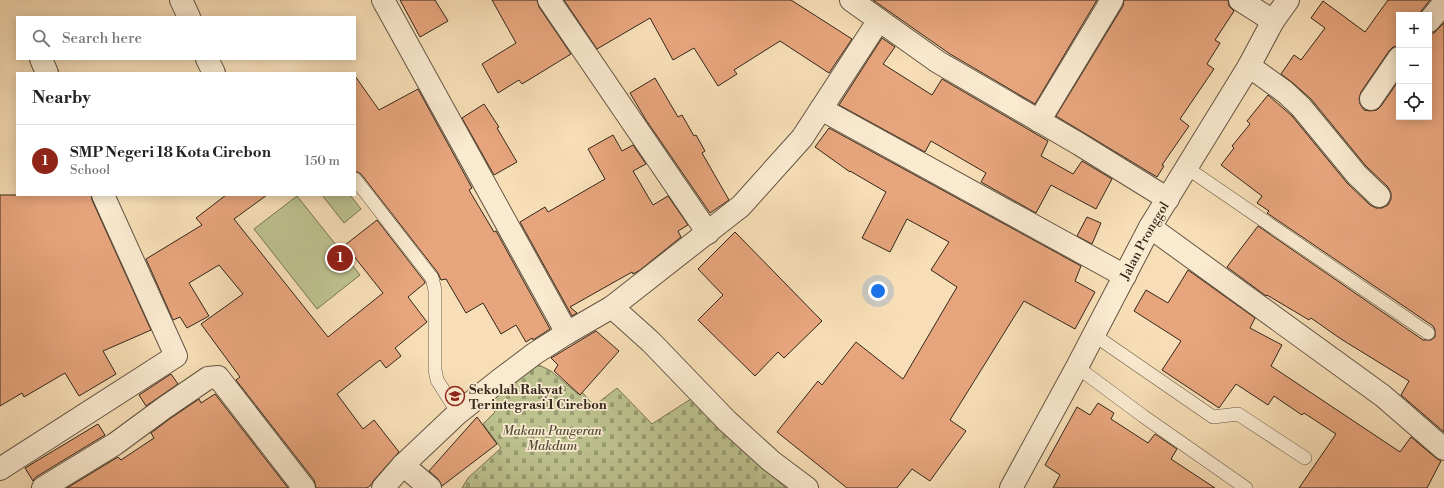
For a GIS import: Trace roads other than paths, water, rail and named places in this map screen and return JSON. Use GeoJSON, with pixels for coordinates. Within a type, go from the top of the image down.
{"type":"FeatureCollection","features":[{"type":"Feature","properties":{"kind":"street"},"geometry":{"type":"LineString","coordinates":[[181,0],[188,16]]}},
{"type":"Feature","properties":{"kind":"street"},"geometry":{"type":"LineString","coordinates":[[383,0],[567,333]]}},
{"type":"Feature","properties":{"kind":"street"},"geometry":{"type":"LineString","coordinates":[[549,0],[708,233]]}},
{"type":"Feature","properties":{"kind":"street"},"geometry":{"type":"LineString","coordinates":[[851,0],[938,62],[1079,144],[1168,199]]}},
{"type":"Feature","properties":{"kind":"street"},"geometry":{"type":"LineString","coordinates":[[1039,121],[1112,0]]}},
{"type":"Feature","properties":{"kind":"street"},"geometry":{"type":"LineString","coordinates":[[1240,0],[1273,21]]}},
{"type":"Feature","properties":{"kind":"street","name":"Jalan Pronggol"},"geometry":{"type":"LineString","coordinates":[[1010,488],[1077,367],[1150,227],[1249,66],[1273,21],[1288,0]]}},
{"type":"Feature","properties":{"kind":"street"},"geometry":{"type":"LineString","coordinates":[[1432,17],[1444,3]]}},
{"type":"Feature","properties":{"kind":"street"},"geometry":{"type":"LineString","coordinates":[[383,488],[403,465],[458,413],[534,354],[612,307],[741,206],[802,138],[878,20]]}},
{"type":"Feature","properties":{"kind":"street"},"geometry":{"type":"LineString","coordinates":[[41,60],[47,72]]}},
{"type":"Feature","properties":{"kind":"street"},"geometry":{"type":"LineString","coordinates":[[208,60],[214,72]]}},
{"type":"Feature","properties":{"kind":"street"},"geometry":{"type":"LineString","coordinates":[[1371,100],[1396,62]]}},
{"type":"Feature","properties":{"kind":"street"},"geometry":{"type":"LineString","coordinates":[[1249,66],[1285,92],[1301,107],[1357,175],[1379,196]]}},
{"type":"Feature","properties":{"kind":"street"},"geometry":{"type":"LineString","coordinates":[[821,109],[1124,276]]}},
{"type":"Feature","properties":{"kind":"street"},"geometry":{"type":"LineString","coordinates":[[0,469],[176,356],[103,196]]}},
{"type":"Feature","properties":{"kind":"street"},"geometry":{"type":"LineString","coordinates":[[1150,227],[1383,396],[1444,449]]}},
{"type":"Feature","properties":{"kind":"street"},"geometry":{"type":"LineString","coordinates":[[612,307],[651,342],[727,421],[771,461],[807,488]]}},
{"type":"Feature","properties":{"kind":"street"},"geometry":{"type":"LineString","coordinates":[[43,488],[115,444],[208,378],[214,377],[218,377],[304,488]]}},
{"type":"Feature","properties":{"kind":"street"},"geometry":{"type":"LineString","coordinates":[[403,465],[430,488]]}},
{"type":"Feature","properties":{"kind":"lane"},"geometry":{"type":"LineString","coordinates":[[1187,168],[1428,333]]}},
{"type":"Feature","properties":{"kind":"lane"},"geometry":{"type":"LineString","coordinates":[[356,180],[432,278],[435,290],[435,370],[437,380],[458,413]]}},
{"type":"Feature","properties":{"kind":"lane"},"geometry":{"type":"LineString","coordinates":[[1094,335],[1213,417],[1238,414],[1305,458]]}},
{"type":"Feature","properties":{"kind":"lane"},"geometry":{"type":"LineString","coordinates":[[1077,367],[1143,416],[1246,488]]}},
{"type":"Feature","properties":{"kind":"place","name":"SMP Negeri 18 Kota Cirebon"},"geometry":{"type":"Point","coordinates":[340,258]}},
{"type":"Feature","properties":{"kind":"place","name":"Sekolah Rakyat Terintegrasi 1 Cirebon"},"geometry":{"type":"Point","coordinates":[455,396]}},
{"type":"Feature","properties":{"kind":"park label","name":"Makam Pangeran Makdum"},"geometry":{"type":"Point","coordinates":[552,438]}}]}
